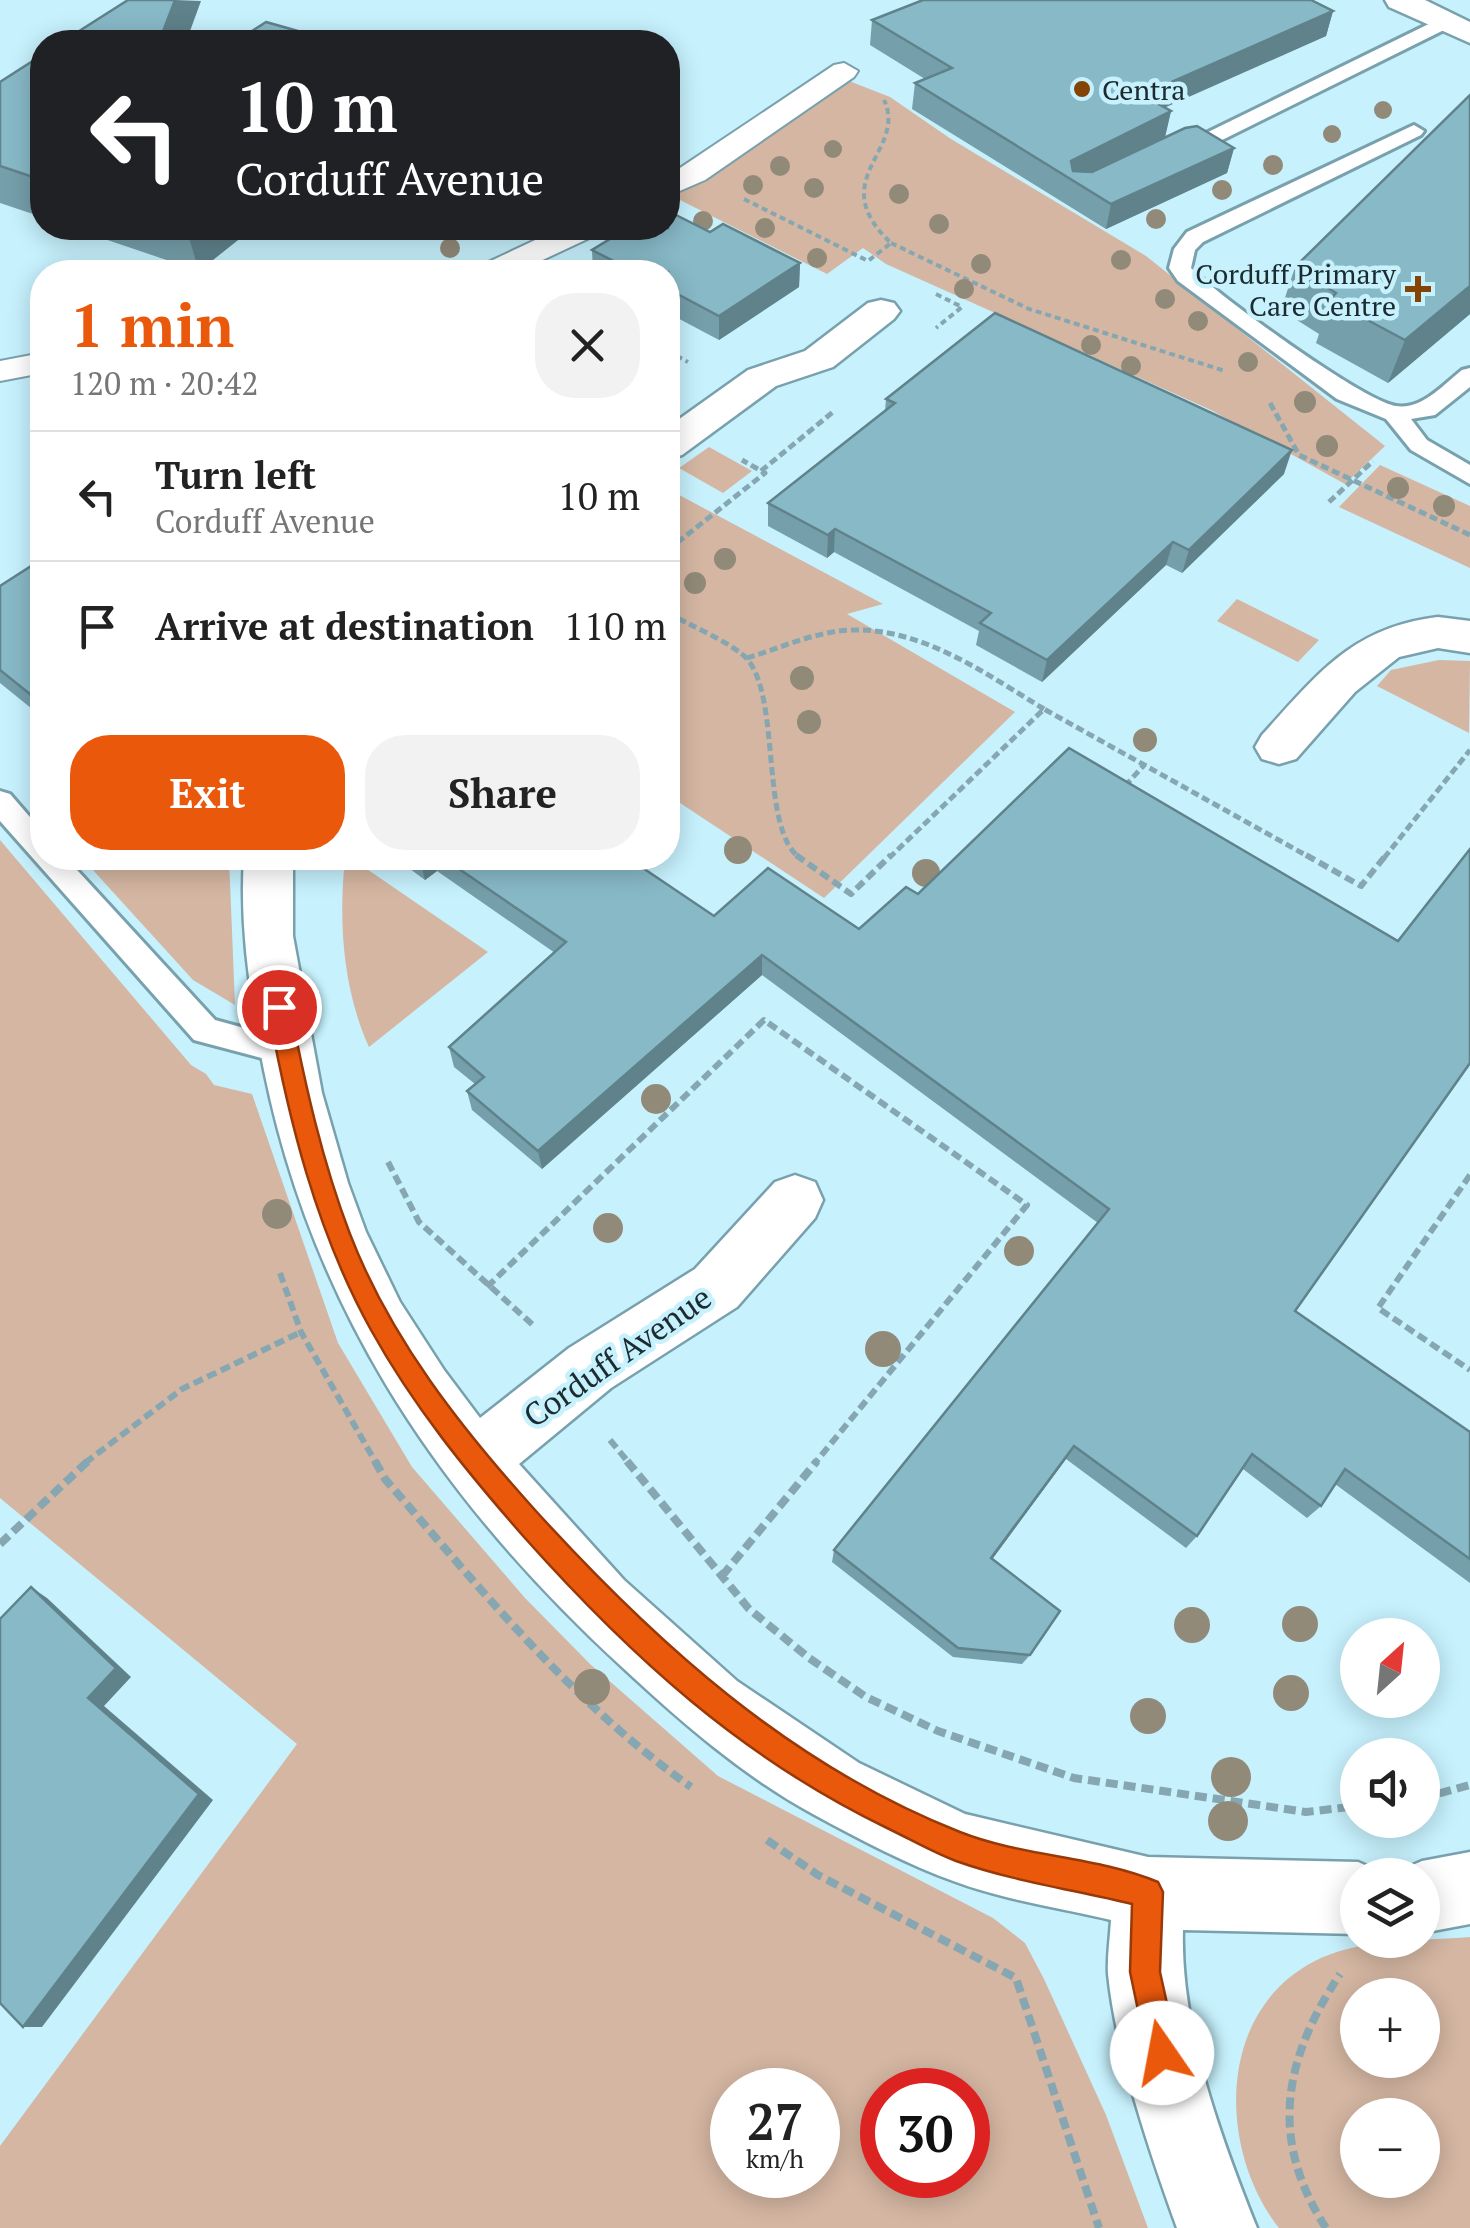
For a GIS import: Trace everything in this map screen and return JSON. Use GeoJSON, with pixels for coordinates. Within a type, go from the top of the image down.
{"type":"FeatureCollection","features":[{"type":"Feature","properties":{"kind":"street"},"geometry":{"type":"LineString","coordinates":[[1400,0],[1458,28]]}},
{"type":"Feature","properties":{"kind":"street"},"geometry":{"type":"LineString","coordinates":[[681,180],[844,71]]}},
{"type":"Feature","properties":{"kind":"street"},"geometry":{"type":"LineString","coordinates":[[518,260],[560,240]]}},
{"type":"Feature","properties":{"kind":"street"},"geometry":{"type":"LineString","coordinates":[[680,432],[762,378],[819,358],[881,311]]}},
{"type":"Feature","properties":{"kind":"street"},"geometry":{"type":"LineString","coordinates":[[0,371],[30,365]]}},
{"type":"Feature","properties":{"kind":"street"},"geometry":{"type":"LineString","coordinates":[[1279,748],[1368,652],[1427,633],[1470,637]]}},
{"type":"Feature","properties":{"kind":"street"},"geometry":{"type":"LineString","coordinates":[[268,870],[267,936],[295,1094],[339,1236],[379,1321],[422,1390],[474,1461],[601,1603],[713,1705],[834,1788],[959,1848],[1148,1892],[1339,1898]]}},
{"type":"Feature","properties":{"kind":"street","name":"Corduff Avenue"},"geometry":{"type":"LineString","coordinates":[[474,1461],[573,1382],[716,1288],[794,1200]]}},
{"type":"Feature","properties":{"kind":"street"},"geometry":{"type":"LineString","coordinates":[[1440,1893],[1470,1888]]}},
{"type":"Feature","properties":{"kind":"street"},"geometry":{"type":"LineString","coordinates":[[1148,1892],[1145,1972],[1162,2053],[1216,2228]]}},
{"type":"Feature","properties":{"kind":"lane"},"geometry":{"type":"LineString","coordinates":[[1158,152],[1174,144],[1206,141],[1458,28]]}},
{"type":"Feature","properties":{"kind":"lane"},"geometry":{"type":"LineString","coordinates":[[1414,132],[1195,236],[1184,249],[1180,268],[1345,394],[1394,414],[1419,445],[1470,476]]}},
{"type":"Feature","properties":{"kind":"lane"},"geometry":{"type":"LineString","coordinates":[[1394,414],[1427,410],[1470,374]]}},
{"type":"Feature","properties":{"kind":"lane"},"geometry":{"type":"LineString","coordinates":[[0,802],[30,836]]}},
{"type":"Feature","properties":{"kind":"lane"},"geometry":{"type":"LineString","coordinates":[[60,870],[205,1031],[288,1052]]}},
{"type":"Feature","properties":{"kind":"path"},"geometry":{"type":"LineString","coordinates":[[844,71],[877,88],[890,113],[862,189],[872,228],[891,244],[1029,309],[1145,342],[1235,376]]}},
{"type":"Feature","properties":{"kind":"path"},"geometry":{"type":"LineString","coordinates":[[681,180],[868,261],[891,244]]}},
{"type":"Feature","properties":{"kind":"path"},"geometry":{"type":"LineString","coordinates":[[1280,400],[1264,392],[1299,455],[1470,535]]}},
{"type":"Feature","properties":{"kind":"path"},"geometry":{"type":"LineString","coordinates":[[680,437],[765,472],[680,540]]}},
{"type":"Feature","properties":{"kind":"path"},"geometry":{"type":"LineString","coordinates":[[680,619],[747,658],[760,685],[780,818],[794,853],[851,894],[1044,708]]}},
{"type":"Feature","properties":{"kind":"path"},"geometry":{"type":"LineString","coordinates":[[747,658],[852,630],[908,637],[966,663],[1361,886],[1470,750]]}},
{"type":"Feature","properties":{"kind":"path"},"geometry":{"type":"LineString","coordinates":[[1120,790],[1145,764]]}},
{"type":"Feature","properties":{"kind":"path"},"geometry":{"type":"LineString","coordinates":[[385,1156],[419,1222],[541,1332],[608,1437],[750,1609],[809,1658],[866,1697],[938,1731],[1074,1778],[1306,1812],[1340,1808]]}},
{"type":"Feature","properties":{"kind":"path"},"geometry":{"type":"LineString","coordinates":[[1470,1175],[1378,1308],[1470,1370]]}},
{"type":"Feature","properties":{"kind":"path"},"geometry":{"type":"LineString","coordinates":[[0,1544],[57,1488],[139,1418],[186,1386],[301,1332]]}},
{"type":"Feature","properties":{"kind":"path"},"geometry":{"type":"LineString","coordinates":[[1440,1793],[1470,1785]]}},
{"type":"Feature","properties":{"kind":"path"},"geometry":{"type":"LineString","coordinates":[[1306,1812],[1339,1898],[1340,1973],[1308,2026],[1290,2079],[1288,2134],[1300,2176],[1326,2228]]}},
{"type":"Feature","properties":{"kind":"shaded area"},"geometry":{"type":"Polygon","coordinates":[[[844,79],[890,97],[951,139],[1146,256],[1385,446],[1345,484],[1211,410],[886,264],[863,248],[827,274],[680,200],[680,186],[844,79]]]}},
{"type":"Feature","properties":{"kind":"shaded area"},"geometry":{"type":"Polygon","coordinates":[[[709,447],[752,471],[723,493],[680,467],[709,447]]]}},
{"type":"Feature","properties":{"kind":"shaded area"},"geometry":{"type":"Polygon","coordinates":[[[1380,465],[1470,506],[1470,568],[1339,507],[1380,465]]]}},
{"type":"Feature","properties":{"kind":"shaded area"},"geometry":{"type":"Polygon","coordinates":[[[680,495],[883,604],[847,614],[1015,712],[824,898],[680,803],[680,495]]]}},
{"type":"Feature","properties":{"kind":"shaded area"},"geometry":{"type":"Polygon","coordinates":[[[1237,599],[1319,640],[1298,662],[1217,621],[1237,599]]]}},
{"type":"Feature","properties":{"kind":"shaded area"},"geometry":{"type":"Polygon","coordinates":[[[1439,660],[1470,661],[1469,733],[1377,686],[1391,670],[1439,660]]]}},
{"type":"Feature","properties":{"kind":"shaded area"},"geometry":{"type":"Polygon","coordinates":[[[0,840],[191,1065],[206,1074],[214,1085],[252,1094],[338,1343],[412,1467],[525,1598],[590,1664],[718,1776],[993,1918],[1025,1943],[1106,2115],[1148,2228],[0,2228],[0,2146],[297,1744],[0,1498],[0,840]]]}},
{"type":"Feature","properties":{"kind":"shaded area"},"geometry":{"type":"Polygon","coordinates":[[[93,870],[229,870],[235,1005],[193,980],[93,870]]]}},
{"type":"Feature","properties":{"kind":"shaded area"},"geometry":{"type":"Polygon","coordinates":[[[344,870],[368,870],[488,952],[369,1047],[349,982],[342,914],[344,870]]]}},
{"type":"Feature","properties":{"kind":"shaded area"},"geometry":{"type":"Polygon","coordinates":[[[1470,1937],[1470,2228],[1279,2228],[1259,2196],[1245,2161],[1237,2123],[1237,2085],[1244,2048],[1258,2014],[1281,1985],[1331,1954],[1340,1952],[1340,1958],[1440,1958],[1440,1938],[1470,1937]]]}},
{"type":"Feature","properties":{"kind":"building"},"geometry":{"type":"Polygon","coordinates":[[[128,0],[175,0],[164,30],[81,30],[128,0]]]}},
{"type":"Feature","properties":{"kind":"building"},"geometry":{"type":"Polygon","coordinates":[[[923,0],[1311,0],[1333,11],[1142,95],[1171,111],[1071,161],[1073,171],[1092,172],[1197,126],[1234,148],[1111,204],[915,83],[952,68],[872,20],[923,0]]]}},
{"type":"Feature","properties":{"kind":"building"},"geometry":{"type":"Polygon","coordinates":[[[266,22],[294,30],[254,30],[266,22]]]}},
{"type":"Feature","properties":{"kind":"building"},"geometry":{"type":"Polygon","coordinates":[[[30,63],[30,176],[0,166],[0,82],[30,63]]]}},
{"type":"Feature","properties":{"kind":"building"},"geometry":{"type":"Polygon","coordinates":[[[1470,95],[1470,286],[1405,340],[1330,300],[1336,293],[1295,267],[1470,95]]]}},
{"type":"Feature","properties":{"kind":"building"},"geometry":{"type":"Polygon","coordinates":[[[680,217],[710,232],[723,224],[800,263],[719,316],[680,295],[680,260],[612,260],[592,250],[608,240],[680,240],[680,217]]]}},
{"type":"Feature","properties":{"kind":"building"},"geometry":{"type":"Polygon","coordinates":[[[995,313],[1292,450],[1189,550],[1173,542],[1047,660],[980,623],[991,613],[835,529],[828,535],[768,503],[895,403],[886,399],[995,313]]]}},
{"type":"Feature","properties":{"kind":"building"},"geometry":{"type":"Polygon","coordinates":[[[30,567],[30,694],[0,670],[0,586],[30,567]]]}},
{"type":"Feature","properties":{"kind":"building"},"geometry":{"type":"Polygon","coordinates":[[[1069,748],[1398,941],[1470,849],[1470,1063],[1295,1311],[1470,1432],[1470,1559],[1345,1469],[1321,1506],[1252,1454],[1197,1536],[1074,1446],[991,1558],[1060,1611],[1030,1655],[958,1648],[834,1550],[1109,1209],[762,955],[538,1151],[467,1091],[484,1077],[449,1047],[566,942],[461,870],[646,870],[714,916],[768,868],[859,929],[906,887],[918,894],[1069,748]]]}},
{"type":"Feature","properties":{"kind":"building"},"geometry":{"type":"Polygon","coordinates":[[[31,1587],[116,1668],[88,1698],[199,1794],[23,2027],[0,2003],[0,1619],[31,1587]]]}},
{"type":"Feature","properties":{"kind":"place","name":"Centra"},"geometry":{"type":"Point","coordinates":[1082,89]}},
{"type":"Feature","properties":{"kind":"place","name":"Corduff Primary Care Centre"},"geometry":{"type":"Point","coordinates":[1418,289]}},
{"type":"Feature","properties":{"kind":"route"},"geometry":{"type":"LineString","coordinates":[[279,1007],[295,1094],[339,1236],[379,1321],[422,1390],[474,1461],[601,1603],[713,1705],[834,1788],[959,1848],[1148,1892],[1145,1972],[1162,2053]]}}]}
